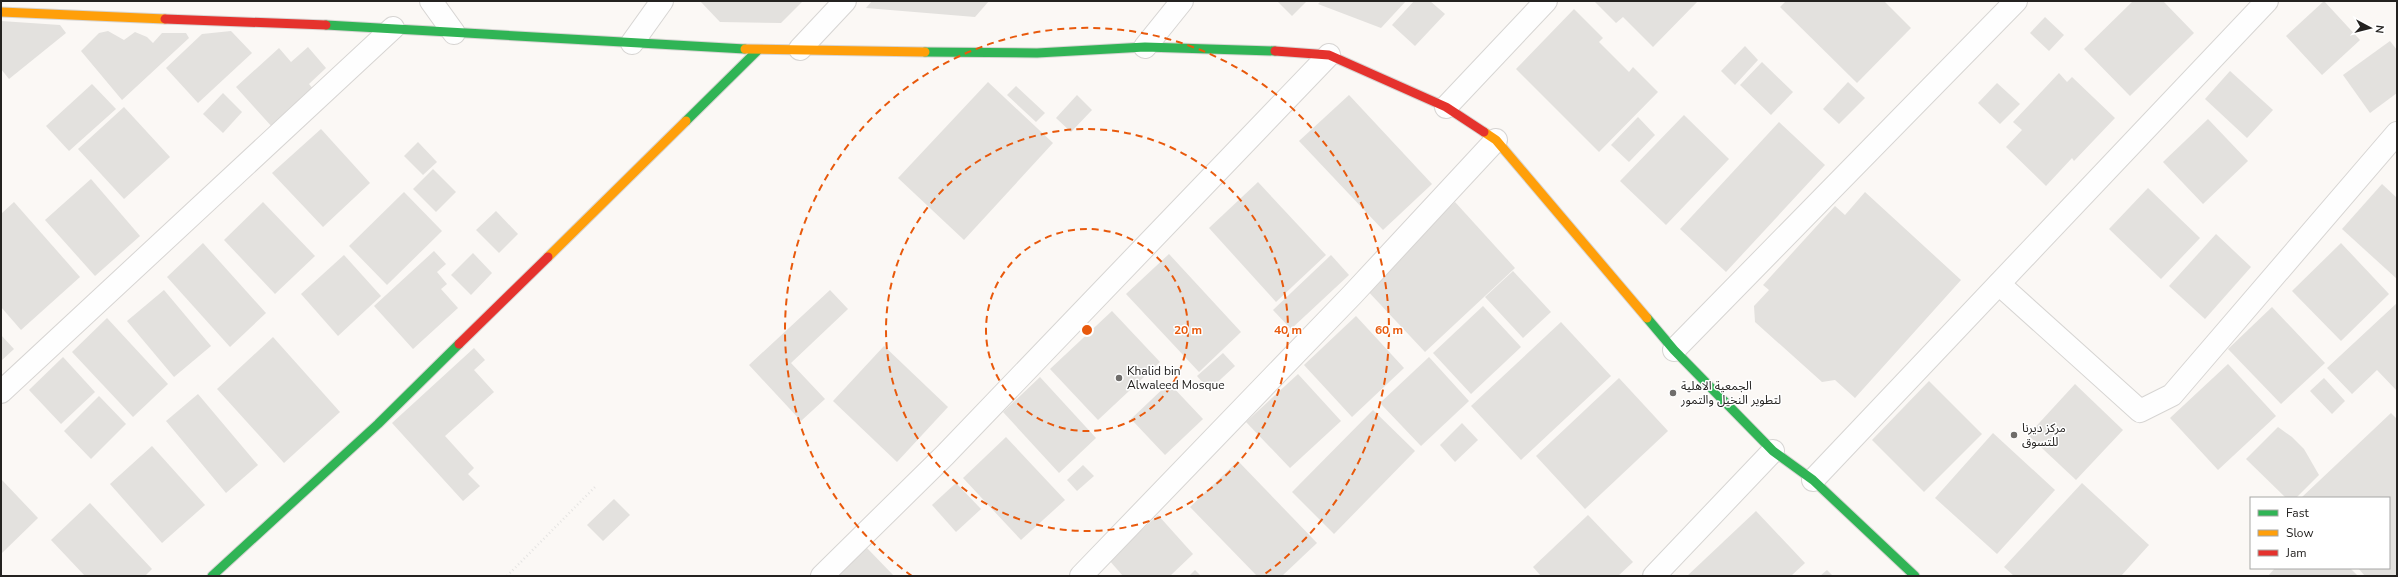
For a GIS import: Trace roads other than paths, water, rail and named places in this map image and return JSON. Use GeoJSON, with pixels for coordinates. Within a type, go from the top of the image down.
{"type":"FeatureCollection","features":[{"type":"Feature","properties":{"kind":"street"},"geometry":{"type":"LineString","coordinates":[[431,1],[454,33]]}},
{"type":"Feature","properties":{"kind":"street"},"geometry":{"type":"LineString","coordinates":[[632,43],[662,1]]}},
{"type":"Feature","properties":{"kind":"street"},"geometry":{"type":"LineString","coordinates":[[800,48],[845,1]]}},
{"type":"Feature","properties":{"kind":"street"},"geometry":{"type":"LineString","coordinates":[[1145,47],[1182,1]]}},
{"type":"Feature","properties":{"kind":"street"},"geometry":{"type":"LineString","coordinates":[[1446,107],[1546,1]]}},
{"type":"Feature","properties":{"kind":"street"},"geometry":{"type":"LineString","coordinates":[[1674,350],[2016,1]]}},
{"type":"Feature","properties":{"kind":"street"},"geometry":{"type":"LineString","coordinates":[[1813,480],[2266,1]]}},
{"type":"Feature","properties":{"kind":"street"},"geometry":{"type":"LineString","coordinates":[[1,12],[393,28],[454,33],[758,50],[800,48],[1037,52],[1145,47],[1272,50],[1330,55],[1446,107],[1496,140],[1674,350],[1773,451],[1813,480],[1915,576]]}},
{"type":"Feature","properties":{"kind":"street"},"geometry":{"type":"LineString","coordinates":[[1,392],[393,28]]}},
{"type":"Feature","properties":{"kind":"street"},"geometry":{"type":"LineString","coordinates":[[212,576],[378,424],[758,50]]}},
{"type":"Feature","properties":{"kind":"street"},"geometry":{"type":"LineString","coordinates":[[822,576],[945,455],[1330,55]]}},
{"type":"Feature","properties":{"kind":"street"},"geometry":{"type":"LineString","coordinates":[[1999,284],[2140,411],[2172,395],[2397,133]]}},
{"type":"Feature","properties":{"kind":"street"},"geometry":{"type":"LineString","coordinates":[[1081,576],[1352,295],[1496,140]]}},
{"type":"Feature","properties":{"kind":"street"},"geometry":{"type":"LineString","coordinates":[[1654,576],[1773,451]]}},
{"type":"Feature","properties":{"kind":"place","name":"Khalid bin Alwaleed Mosque"},"geometry":{"type":"Point","coordinates":[1119,378]}},
{"type":"Feature","properties":{"kind":"place","name":"الجمعية الاهلية لتطوير النخيل والتمور"},"geometry":{"type":"Point","coordinates":[1673,393]}},
{"type":"Feature","properties":{"kind":"place","name":"مركز ديرنا للتسوق"},"geometry":{"type":"Point","coordinates":[2014,435]}}]}
